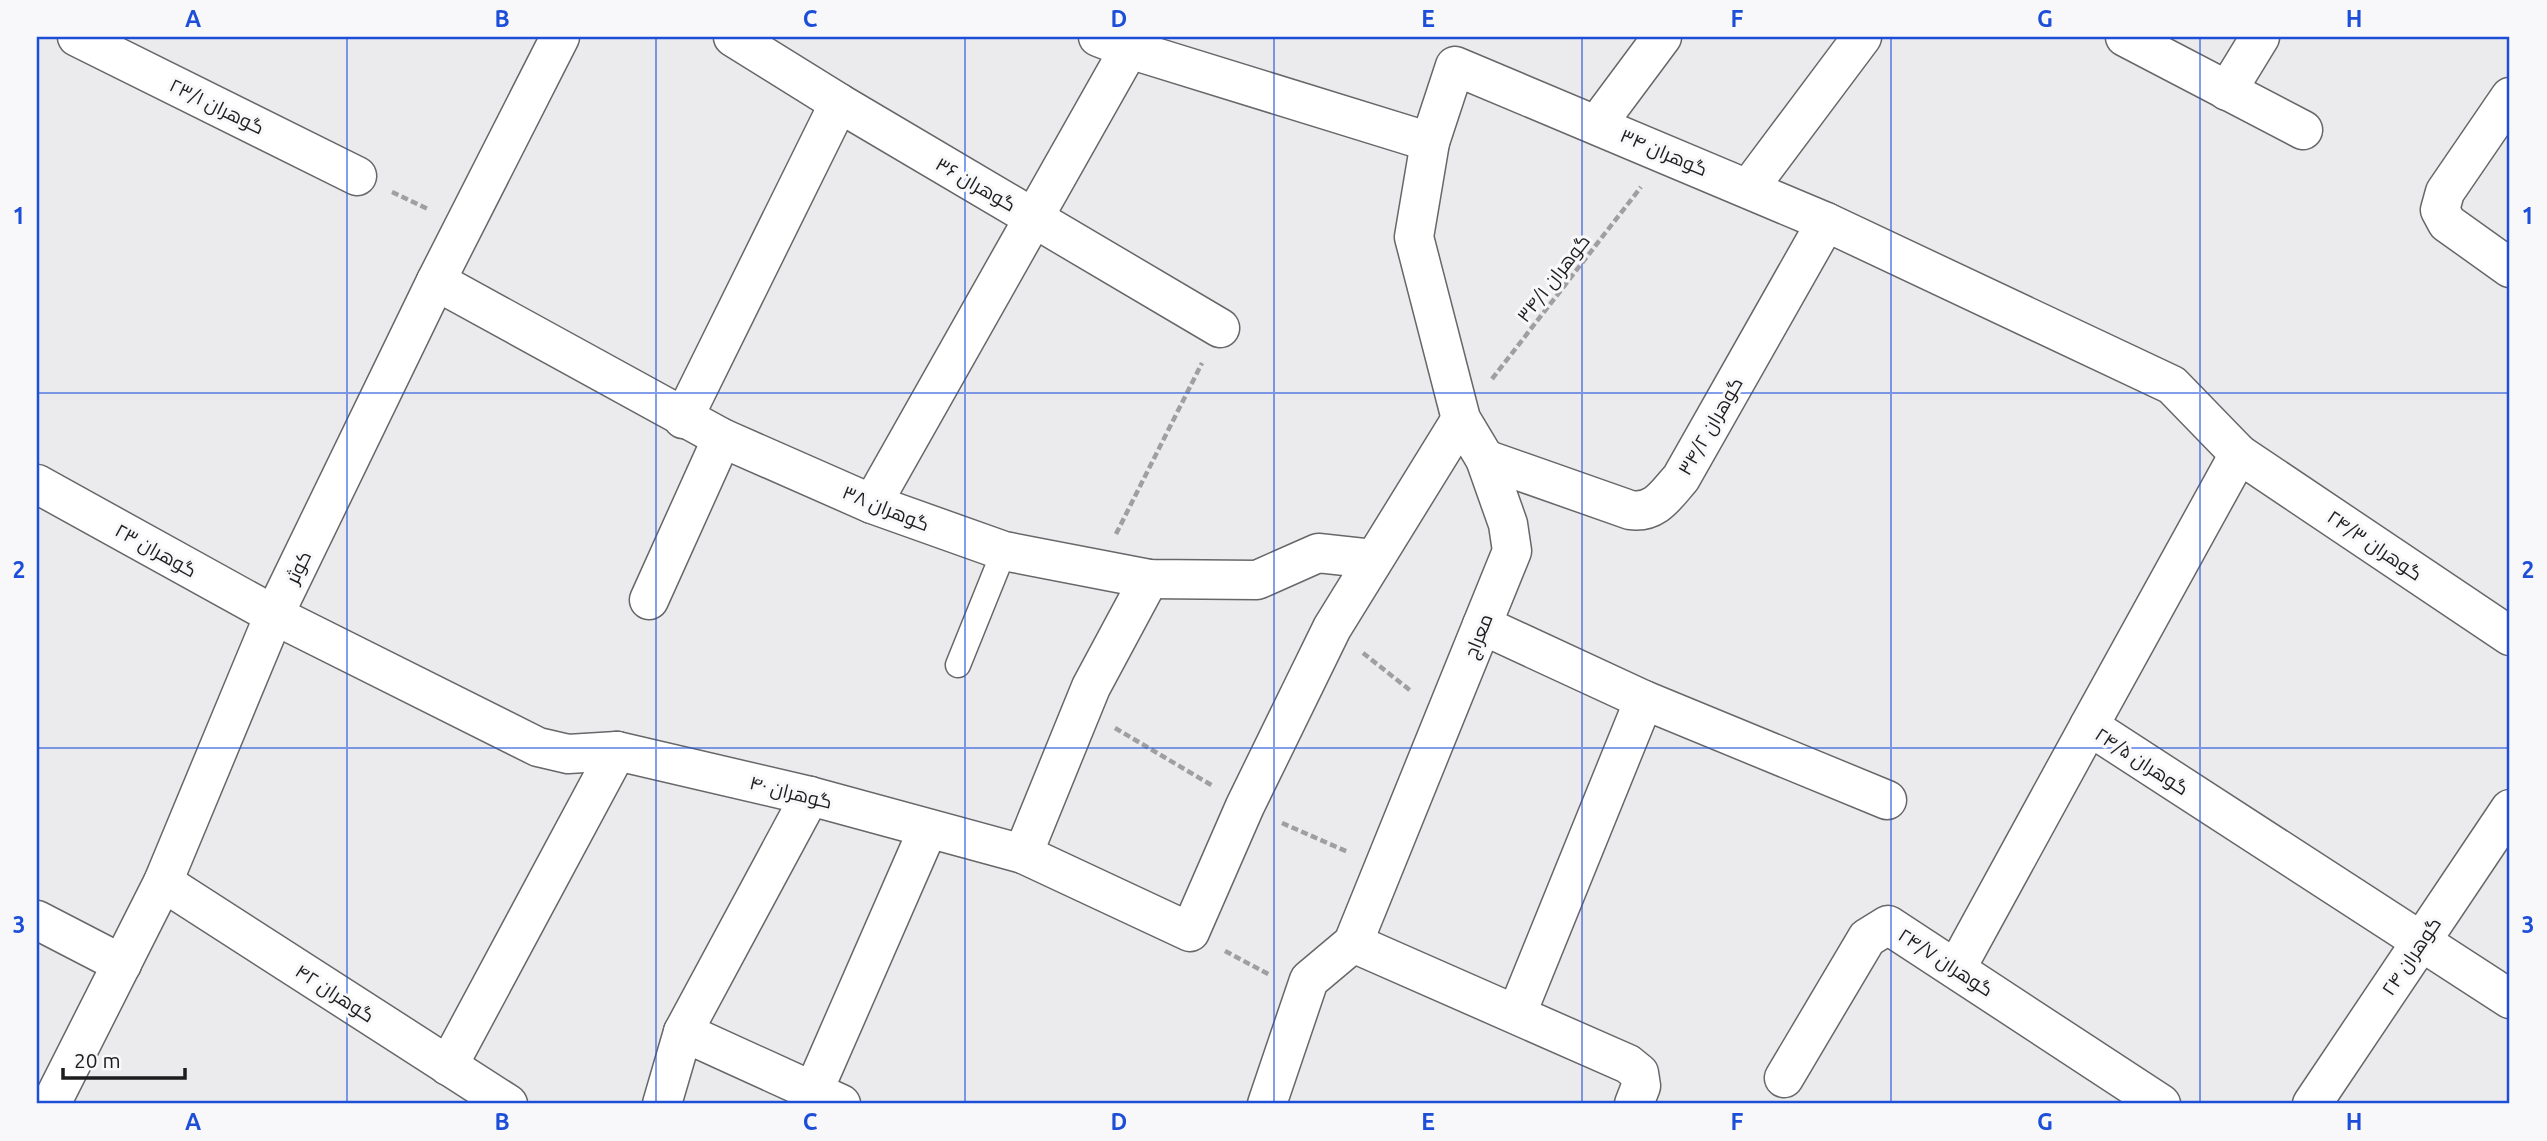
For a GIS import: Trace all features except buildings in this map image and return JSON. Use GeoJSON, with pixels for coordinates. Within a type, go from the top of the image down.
{"type":"FeatureCollection","features":[{"type":"Feature","properties":{"kind":"street","name":"گوهران ۲۳/۱"},"geometry":{"type":"LineString","coordinates":[[77,37],[357,176]]}},
{"type":"Feature","properties":{"kind":"street","name":"کوثر"},"geometry":{"type":"LineString","coordinates":[[51,1104],[163,882],[274,615],[436,282],[560,37]]}},
{"type":"Feature","properties":{"kind":"street","name":"گوهران ۳۶"},"geometry":{"type":"LineString","coordinates":[[733,37],[839,103],[1220,328]]}},
{"type":"Feature","properties":{"kind":"street"},"geometry":{"type":"LineString","coordinates":[[1598,123],[1662,37]]}},
{"type":"Feature","properties":{"kind":"street"},"geometry":{"type":"LineString","coordinates":[[1749,188],[1862,37]]}},
{"type":"Feature","properties":{"kind":"street"},"geometry":{"type":"LineString","coordinates":[[2125,37],[2303,130]]}},
{"type":"Feature","properties":{"kind":"street"},"geometry":{"type":"LineString","coordinates":[[2227,91],[2260,37]]}},
{"type":"Feature","properties":{"kind":"street"},"geometry":{"type":"LineString","coordinates":[[872,505],[1035,219],[1113,43],[1180,50],[1430,142]]}},
{"type":"Feature","properties":{"kind":"street","name":"گوهران ۳۴"},"geometry":{"type":"LineString","coordinates":[[1430,142],[1458,51],[1598,123],[1826,222],[2172,385],[2239,454]]}},
{"type":"Feature","properties":{"kind":"street"},"geometry":{"type":"LineString","coordinates":[[2510,97],[2445,192],[2440,210],[2447,223],[2510,268]]}},
{"type":"Feature","properties":{"kind":"street"},"geometry":{"type":"LineString","coordinates":[[683,419],[839,103]]}},
{"type":"Feature","properties":{"kind":"street","name":"معراج"},"geometry":{"type":"LineString","coordinates":[[1267,1104],[1309,980],[1353,943],[1512,551],[1508,524],[1485,459],[1461,419],[1414,237],[1430,142]]}},
{"type":"Feature","properties":{"kind":"street","name":"گوهران ۳۴/۲"},"geometry":{"type":"LineString","coordinates":[[1485,459],[1630,510],[1641,512],[1656,506],[1681,478],[1826,222]]}},
{"type":"Feature","properties":{"kind":"street","name":"گوهران ۳۸"},"geometry":{"type":"LineString","coordinates":[[436,282],[722,438],[872,505],[1004,551],[1149,579],[1257,580],[1318,553],[1373,559]]}},
{"type":"Feature","properties":{"kind":"street"},"geometry":{"type":"LineString","coordinates":[[1190,932],[1245,806],[1332,628],[1461,419]]}},
{"type":"Feature","properties":{"kind":"street"},"geometry":{"type":"LineString","coordinates":[[649,600],[722,438]]}},
{"type":"Feature","properties":{"kind":"street","name":"گوهران ۲۴/۳"},"geometry":{"type":"LineString","coordinates":[[2239,454],[2510,636]]}},
{"type":"Feature","properties":{"kind":"street","name":"گوهران ۲۴/۵"},"geometry":{"type":"LineString","coordinates":[[2239,454],[2089,726],[2510,999]]}},
{"type":"Feature","properties":{"kind":"street","name":"گوهران ۲۳"},"geometry":{"type":"LineString","coordinates":[[37,484],[274,615]]}},
{"type":"Feature","properties":{"kind":"street"},"geometry":{"type":"LineString","coordinates":[[1023,854],[1091,687],[1149,579]]}},
{"type":"Feature","properties":{"kind":"street","name":"گوهران ۴۰"},"geometry":{"type":"LineString","coordinates":[[274,615],[538,747],[568,754],[617,751],[810,796],[1023,854],[1190,932]]}},
{"type":"Feature","properties":{"kind":"street"},"geometry":{"type":"LineString","coordinates":[[1482,625],[1644,700],[1887,800]]}},
{"type":"Feature","properties":{"kind":"street"},"geometry":{"type":"LineString","coordinates":[[1517,1013],[1644,700]]}},
{"type":"Feature","properties":{"kind":"street"},"geometry":{"type":"LineString","coordinates":[[1956,969],[2089,726]]}},
{"type":"Feature","properties":{"kind":"street"},"geometry":{"type":"LineString","coordinates":[[448,1066],[617,751]]}},
{"type":"Feature","properties":{"kind":"street"},"geometry":{"type":"LineString","coordinates":[[662,1104],[683,1032],[810,796]]}},
{"type":"Feature","properties":{"kind":"street","name":"گوهران ۲۴"},"geometry":{"type":"LineString","coordinates":[[2312,1104],[2510,809]]}},
{"type":"Feature","properties":{"kind":"street"},"geometry":{"type":"LineString","coordinates":[[683,1032],[827,1098],[929,828]]}},
{"type":"Feature","properties":{"kind":"street","name":"گوهران ۴۲"},"geometry":{"type":"LineString","coordinates":[[163,882],[508,1104]]}},
{"type":"Feature","properties":{"kind":"street"},"geometry":{"type":"LineString","coordinates":[[37,920],[122,964]]}},
{"type":"Feature","properties":{"kind":"street","name":"گوهران ۲۴/۷"},"geometry":{"type":"LineString","coordinates":[[1784,1078],[1867,938],[1879,928],[1888,925],[2161,1104]]}},
{"type":"Feature","properties":{"kind":"street"},"geometry":{"type":"LineString","coordinates":[[1353,943],[1628,1064],[1639,1073],[1641,1086],[1634,1104]]}},
{"type":"Feature","properties":{"kind":"lane"},"geometry":{"type":"LineString","coordinates":[[958,665],[1004,551]]}},
{"type":"Feature","properties":{"kind":"path","name":"گوهران ۳۴/۱"},"geometry":{"type":"LineString","coordinates":[[1461,419],[1667,153]]}},
{"type":"Feature","properties":{"kind":"path"},"geometry":{"type":"LineString","coordinates":[[357,176],[464,226]]}},
{"type":"Feature","properties":{"kind":"path"},"geometry":{"type":"LineString","coordinates":[[1097,571],[1220,328]]}},
{"type":"Feature","properties":{"kind":"path"},"geometry":{"type":"LineString","coordinates":[[1332,628],[1445,718]]}},
{"type":"Feature","properties":{"kind":"path"},"geometry":{"type":"LineString","coordinates":[[1190,932],[1304,994]]}}]}
